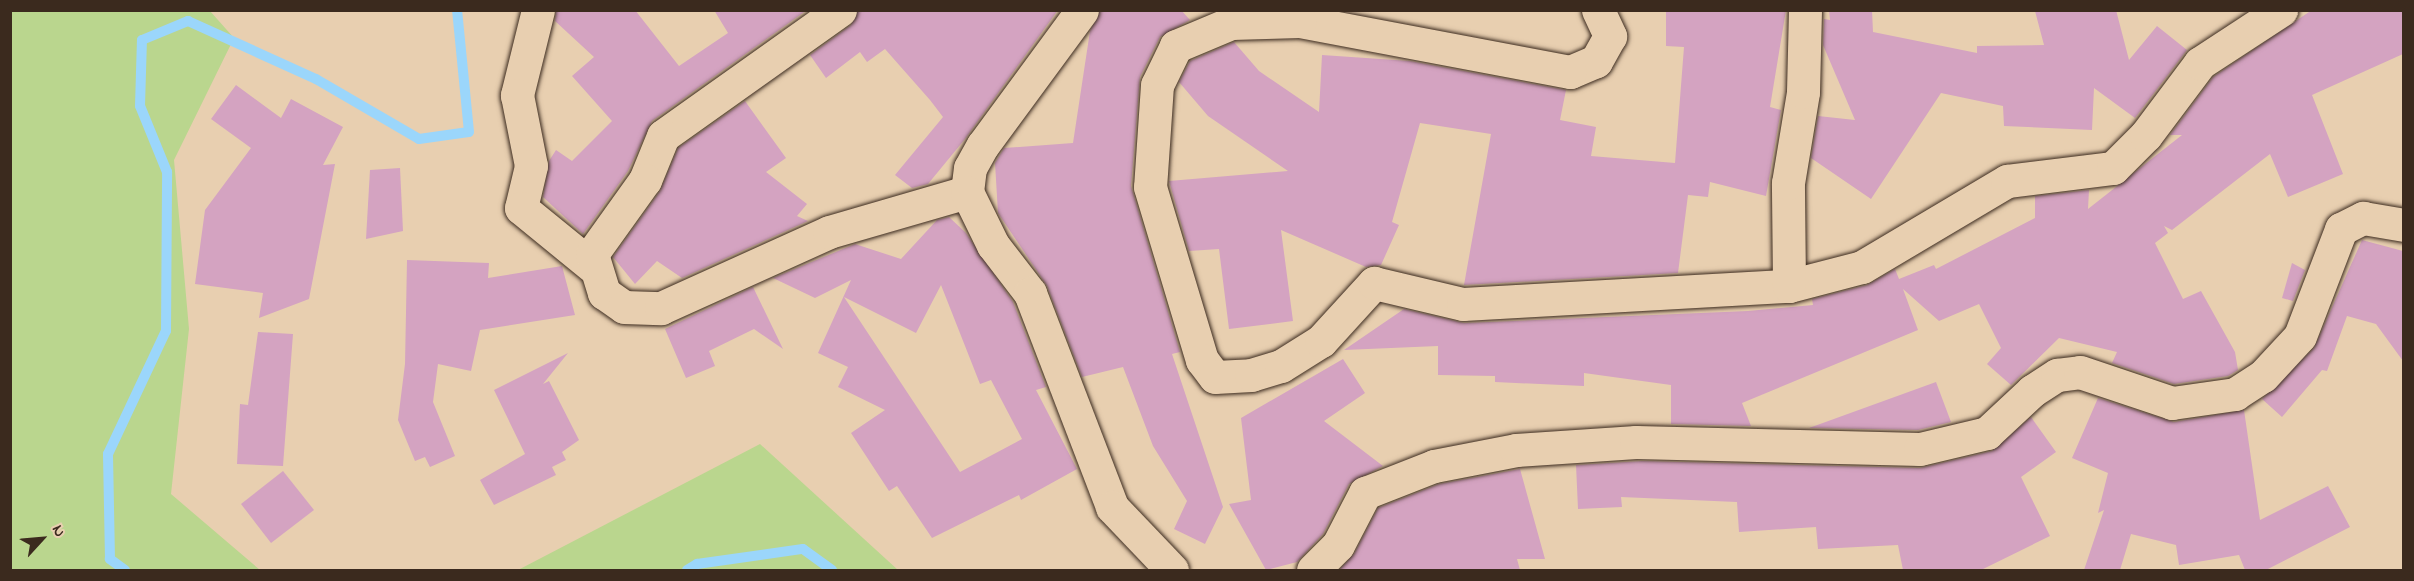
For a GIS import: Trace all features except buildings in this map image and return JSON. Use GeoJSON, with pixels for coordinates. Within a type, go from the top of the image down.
{"type":"FeatureCollection","features":[{"type":"Feature","properties":{"kind":"street"},"geometry":{"type":"LineString","coordinates":[[538,10],[517,95],[531,166],[521,208],[592,266]]}},
{"type":"Feature","properties":{"kind":"street"},"geometry":{"type":"LineString","coordinates":[[840,10],[663,136],[640,189],[592,254],[592,266],[604,293],[624,307],[660,308],[829,232],[967,192]]}},
{"type":"Feature","properties":{"kind":"street"},"geometry":{"type":"LineString","coordinates":[[1082,10],[982,145],[970,168],[967,192],[993,245],[1030,293],[1112,507],[1172,570]]}},
{"type":"Feature","properties":{"kind":"street"},"geometry":{"type":"LineString","coordinates":[[1358,10],[1380,34]]}},
{"type":"Feature","properties":{"kind":"street"},"geometry":{"type":"LineString","coordinates":[[1598,10],[1610,36],[1596,61],[1570,72],[1380,34],[1300,21],[1232,23],[1176,46],[1166,64],[1153,111],[1150,187],[1202,360],[1215,377],[1251,375],[1281,366],[1321,341],[1374,283],[1462,304],[1790,286],[1862,267],[2007,181],[2113,168],[2146,135],[2200,63],[2281,10]]}},
{"type":"Feature","properties":{"kind":"street"},"geometry":{"type":"LineString","coordinates":[[1790,286],[1788,183],[1803,92],[1804,10]]}},
{"type":"Feature","properties":{"kind":"street"},"geometry":{"type":"LineString","coordinates":[[1313,570],[1338,545],[1365,493],[1394,478],[1504,452],[1636,442],[1930,448],[1987,433],[2032,391],[2056,375],[2080,372],[2172,404],[2235,394],[2263,376],[2301,336],[2341,229],[2363,218],[2403,225]]}},
{"type":"Feature","properties":{"kind":"green space"},"geometry":{"type":"Polygon","coordinates":[[[10,11],[210,11],[234,38],[174,160],[189,329],[171,494],[260,570],[11,570],[10,11]]]}},
{"type":"Feature","properties":{"kind":"green space"},"geometry":{"type":"Polygon","coordinates":[[[760,444],[898,570],[518,570],[760,444]]]}},
{"type":"Feature","properties":{"kind":"waterway"},"geometry":{"type":"LineString","coordinates":[[125,570],[110,559],[108,454],[166,331],[167,172],[140,106],[142,40],[188,21],[316,79],[419,139],[469,132],[457,10]]}},
{"type":"Feature","properties":{"kind":"waterway"},"geometry":{"type":"LineString","coordinates":[[687,570],[697,564],[803,549],[832,570]]}}]}
